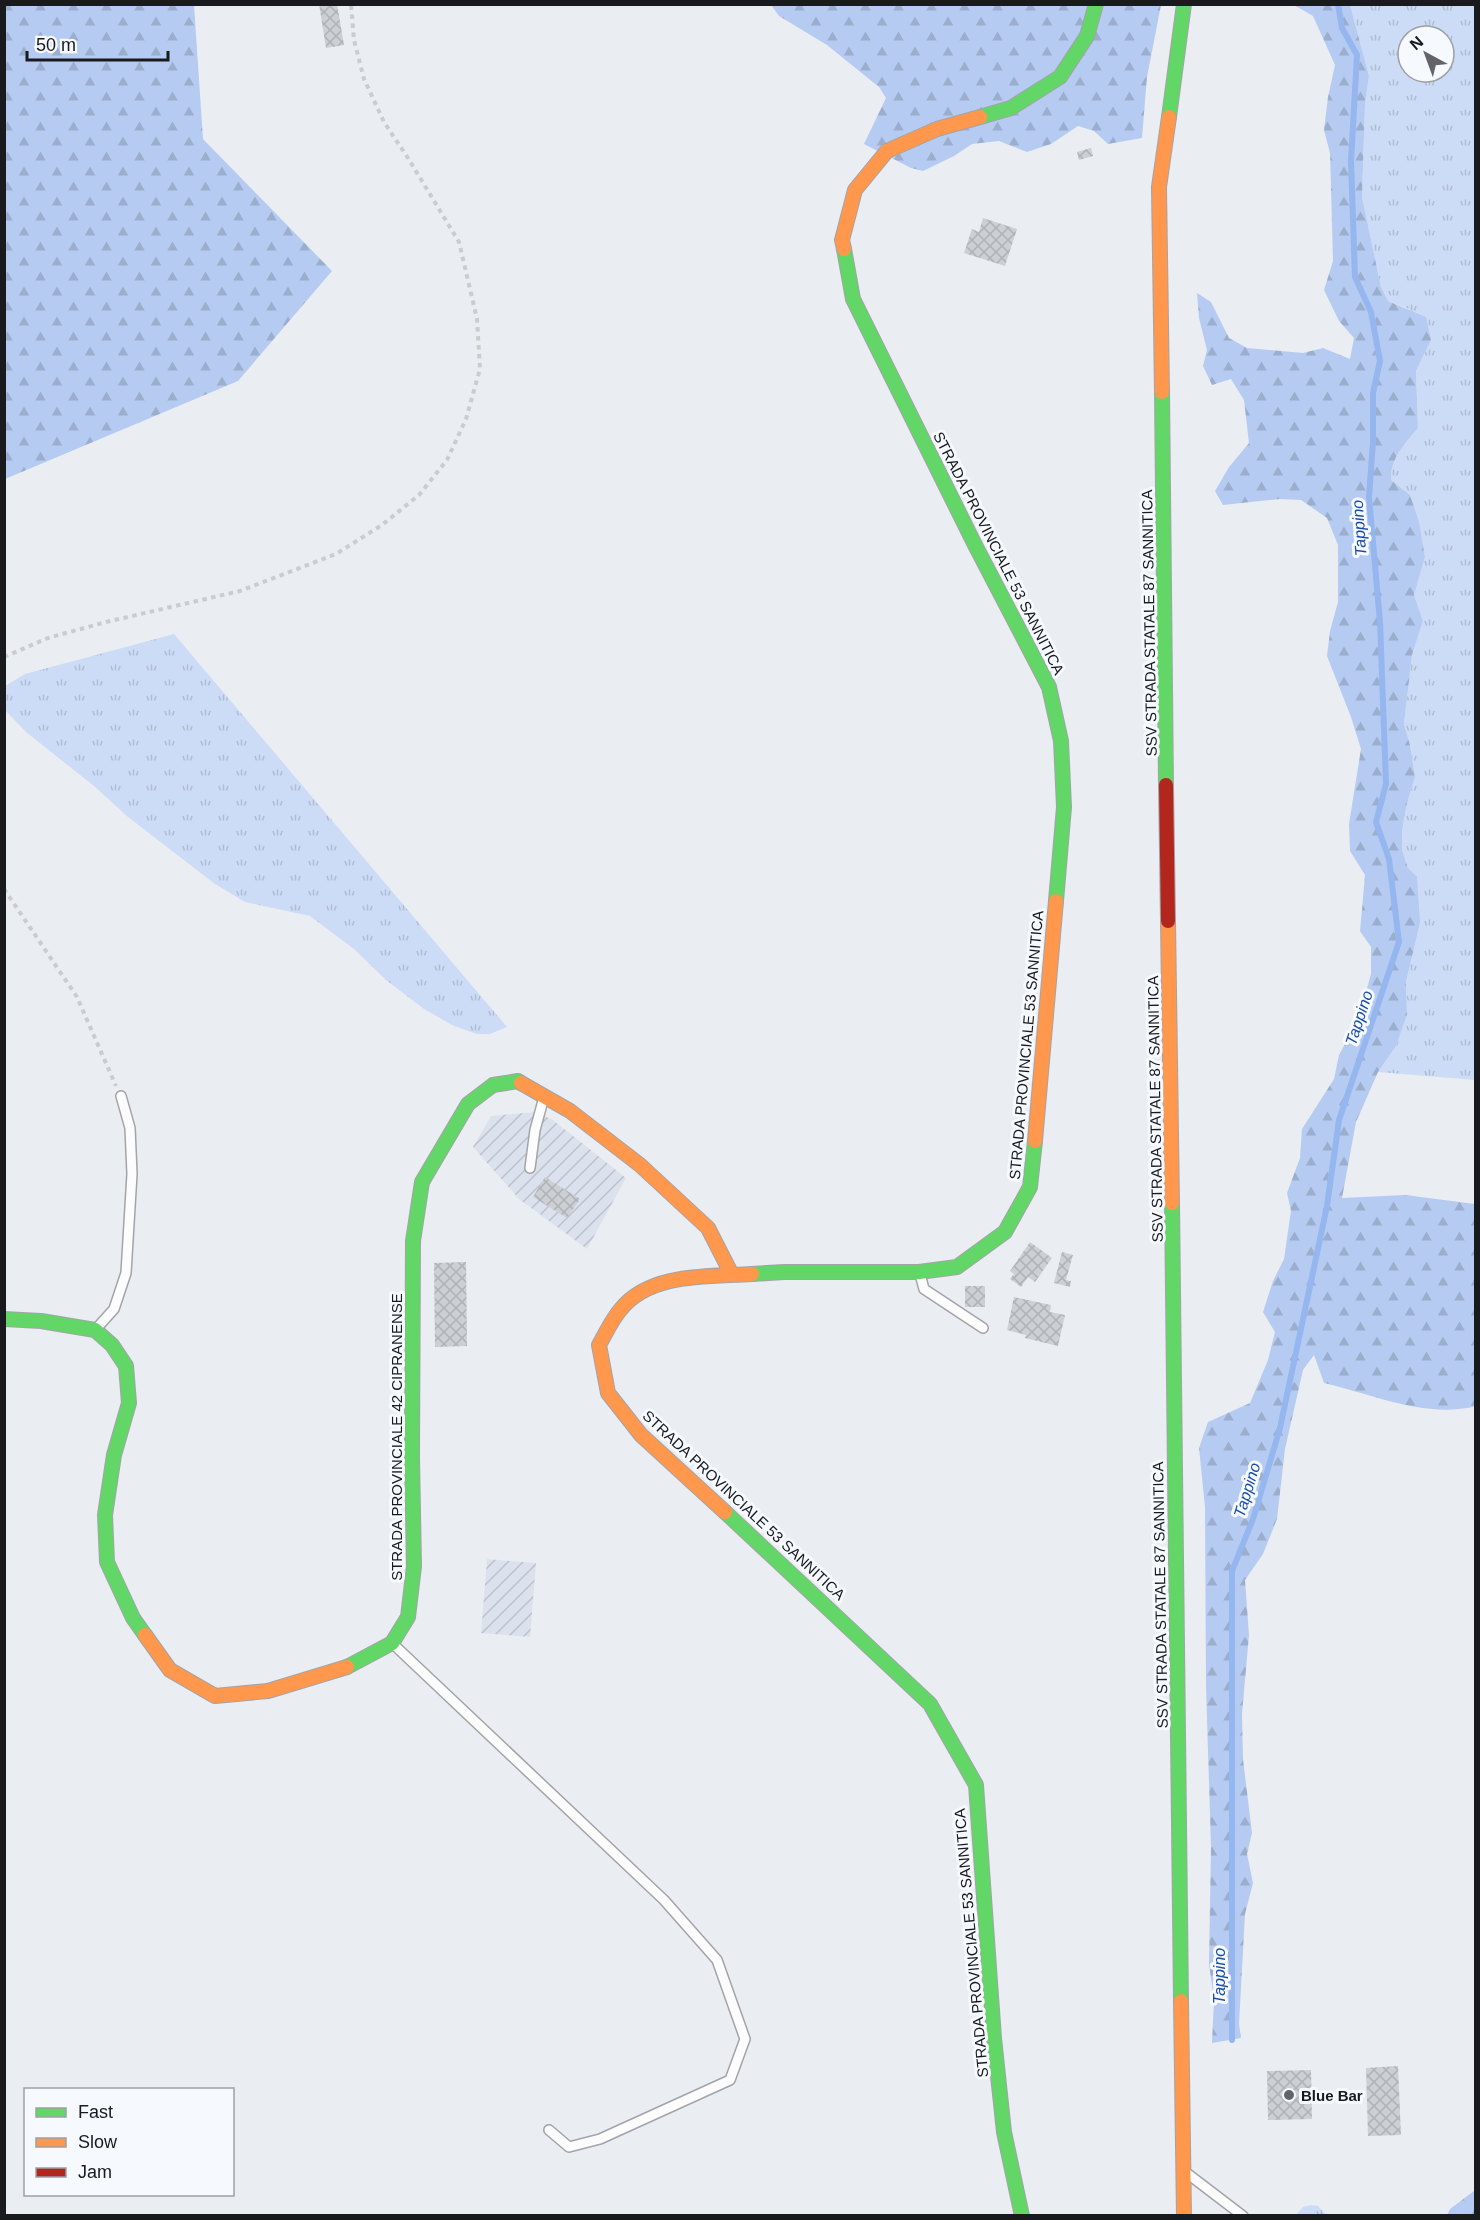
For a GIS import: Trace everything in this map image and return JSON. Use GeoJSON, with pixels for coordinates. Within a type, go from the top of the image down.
{"type":"FeatureCollection","features":[{"type":"Feature","properties":{"kind":"street","name":"STRADA PROVINCIALE 53 SANNITICA"},"geometry":{"type":"LineString","coordinates":[[1022,2216],[1004,2132],[994,2038],[975,1785],[930,1704],[641,1435],[608,1393],[599,1345],[621,1308],[643,1291],[671,1280],[784,1272],[919,1272],[957,1267],[1005,1232],[1030,1187],[1043,1063],[1064,807],[1061,741],[1049,687],[975,545],[853,299],[842,240],[855,190],[887,151],[937,129],[1011,108],[1060,77],[1087,36],[1096,4]]}},
{"type":"Feature","properties":{"kind":"street","name":"SSV STRADA STATALE 87 SANNITICA"},"geometry":{"type":"LineString","coordinates":[[1184,4],[1159,187],[1184,2216]]}},
{"type":"Feature","properties":{"kind":"street","name":"STRADA PROVINCIALE 42 CIPRANENSE"},"geometry":{"type":"LineString","coordinates":[[96,1330],[112,1345],[126,1366],[129,1403],[114,1455],[105,1515],[107,1562],[133,1618],[170,1670],[215,1696],[268,1690],[353,1665],[392,1643],[408,1617],[414,1566],[413,1241],[422,1182],[468,1104],[493,1085],[518,1081],[570,1111],[640,1165],[708,1228],[732,1275]]}},
{"type":"Feature","properties":{"kind":"street"},"geometry":{"type":"LineString","coordinates":[[4,1319],[41,1321],[96,1330]]}},
{"type":"Feature","properties":{"kind":"lane"},"geometry":{"type":"LineString","coordinates":[[530,1168],[535,1130],[544,1095]]}},
{"type":"Feature","properties":{"kind":"lane"},"geometry":{"type":"LineString","coordinates":[[96,1330],[114,1309],[126,1272],[132,1174],[130,1128],[121,1096]]}},
{"type":"Feature","properties":{"kind":"lane"},"geometry":{"type":"LineString","coordinates":[[919,1272],[924,1289],[983,1328]]}},
{"type":"Feature","properties":{"kind":"lane"},"geometry":{"type":"LineString","coordinates":[[392,1643],[664,1900],[717,1960],[745,2039],[730,2079],[600,2139],[569,2147],[549,2130]]}},
{"type":"Feature","properties":{"kind":"lane"},"geometry":{"type":"LineString","coordinates":[[1183,2170],[1244,2216]]}},
{"type":"Feature","properties":{"kind":"path"},"geometry":{"type":"LineString","coordinates":[[4,657],[48,638],[240,591],[336,554],[382,525],[419,495],[447,460],[466,419],[480,369],[477,320],[459,242],[384,122],[364,79],[354,40],[351,4]]}},
{"type":"Feature","properties":{"kind":"path"},"geometry":{"type":"LineString","coordinates":[[4,889],[77,997],[121,1096]]}},
{"type":"Feature","properties":{"kind":"shaded area"},"geometry":{"type":"Polygon","coordinates":[[[536,1112],[553,1120],[626,1178],[587,1249],[519,1199],[473,1147],[491,1116],[536,1112]]]}},
{"type":"Feature","properties":{"kind":"shaded area"},"geometry":{"type":"Polygon","coordinates":[[[487,1559],[536,1563],[530,1637],[481,1633],[487,1559]]]}},
{"type":"Feature","properties":{"kind":"green space"},"geometry":{"type":"Polygon","coordinates":[[[5,4],[194,5],[203,139],[332,271],[238,381],[5,479],[5,4]]]}},
{"type":"Feature","properties":{"kind":"green space"},"geometry":{"type":"Polygon","coordinates":[[[771,5],[1161,5],[1147,77],[1142,138],[1108,144],[1094,131],[1078,126],[1051,144],[1027,152],[999,141],[972,144],[954,156],[923,171],[911,168],[864,144],[886,98],[879,87],[827,45],[779,16],[771,5]]]}},
{"type":"Feature","properties":{"kind":"green space"},"geometry":{"type":"Polygon","coordinates":[[[1294,5],[1350,5],[1369,76],[1365,104],[1362,197],[1381,287],[1388,301],[1426,317],[1431,340],[1416,371],[1418,428],[1403,446],[1391,472],[1391,480],[1410,495],[1419,522],[1425,557],[1414,595],[1423,621],[1412,655],[1404,724],[1415,777],[1402,831],[1402,850],[1408,868],[1417,877],[1420,923],[1406,982],[1407,1015],[1396,1046],[1378,1072],[1356,1122],[1342,1198],[1405,1195],[1475,1204],[1476,1406],[1438,1409],[1399,1404],[1324,1383],[1314,1355],[1303,1370],[1285,1449],[1277,1519],[1263,1554],[1245,1580],[1249,1635],[1242,1714],[1243,1759],[1252,1833],[1247,1854],[1253,1883],[1245,1914],[1239,2024],[1241,2038],[1212,2043],[1214,2000],[1209,1964],[1211,1847],[1206,1686],[1205,1507],[1199,1448],[1208,1422],[1250,1403],[1268,1360],[1275,1332],[1263,1312],[1273,1281],[1284,1259],[1291,1211],[1287,1193],[1300,1158],[1302,1129],[1334,1079],[1339,1055],[1358,1020],[1371,974],[1371,947],[1360,931],[1365,875],[1350,851],[1349,824],[1361,749],[1327,656],[1330,631],[1338,602],[1338,545],[1327,518],[1301,500],[1280,499],[1223,505],[1215,491],[1229,467],[1249,443],[1244,400],[1231,379],[1212,385],[1203,366],[1207,350],[1199,318],[1197,293],[1211,302],[1229,338],[1247,348],[1303,353],[1323,348],[1350,359],[1354,338],[1339,321],[1324,290],[1333,261],[1330,153],[1324,130],[1335,65],[1313,16],[1294,5]]]}},
{"type":"Feature","properties":{"kind":"green space"},"geometry":{"type":"Polygon","coordinates":[[[1350,5],[1475,5],[1475,1080],[1378,1072],[1396,1046],[1407,1015],[1406,982],[1420,923],[1402,850],[1402,831],[1415,777],[1404,724],[1412,655],[1423,621],[1414,595],[1425,557],[1410,495],[1391,480],[1391,472],[1403,445],[1418,428],[1416,371],[1431,340],[1409,309],[1388,301],[1381,287],[1362,197],[1365,104],[1369,76],[1350,5]]]}},
{"type":"Feature","properties":{"kind":"green space"},"geometry":{"type":"Polygon","coordinates":[[[174,634],[507,1027],[490,1034],[477,1034],[454,1026],[424,1009],[386,980],[354,949],[310,916],[245,902],[215,884],[128,817],[94,786],[26,732],[5,710],[5,686],[25,674],[174,634]]]}},
{"type":"Feature","properties":{"kind":"green space"},"geometry":{"type":"Polygon","coordinates":[[[1474,2191],[1475,2215],[1447,2215],[1450,2209],[1474,2191]]]}},
{"type":"Feature","properties":{"kind":"green space"},"geometry":{"type":"Polygon","coordinates":[[[1318,2206],[1326,2215],[1296,2215],[1303,2207],[1318,2206]]]}},
{"type":"Feature","properties":{"kind":"building"},"geometry":{"type":"Polygon","coordinates":[[[319,4],[337,4],[344,45],[326,48],[319,4]]]}},
{"type":"Feature","properties":{"kind":"building"},"geometry":{"type":"Polygon","coordinates":[[[1091,148],[1093,156],[1079,160],[1077,152],[1091,148]]]}},
{"type":"Feature","properties":{"kind":"building"},"geometry":{"type":"Polygon","coordinates":[[[983,218],[1017,229],[1005,266],[964,253],[972,229],[979,232],[983,218]]]}},
{"type":"Feature","properties":{"kind":"building"},"geometry":{"type":"Polygon","coordinates":[[[545,1177],[580,1199],[567,1218],[533,1197],[545,1177]]]}},
{"type":"Feature","properties":{"kind":"building"},"geometry":{"type":"Polygon","coordinates":[[[1030,1242],[1052,1258],[1035,1282],[1028,1277],[1021,1287],[1010,1279],[1014,1274],[1010,1271],[1030,1242]]]}},
{"type":"Feature","properties":{"kind":"building"},"geometry":{"type":"Polygon","coordinates":[[[1062,1252],[1073,1255],[1066,1280],[1071,1281],[1070,1287],[1054,1283],[1062,1252]]]}},
{"type":"Feature","properties":{"kind":"building"},"geometry":{"type":"Polygon","coordinates":[[[466,1262],[467,1346],[435,1347],[434,1263],[466,1262]]]}},
{"type":"Feature","properties":{"kind":"building"},"geometry":{"type":"Polygon","coordinates":[[[965,1286],[985,1286],[985,1307],[965,1307],[965,1286]]]}},
{"type":"Feature","properties":{"kind":"building"},"geometry":{"type":"Polygon","coordinates":[[[1014,1297],[1051,1305],[1050,1312],[1065,1315],[1058,1346],[1025,1338],[1026,1335],[1007,1330],[1014,1297]]]}},
{"type":"Feature","properties":{"kind":"building"},"geometry":{"type":"Polygon","coordinates":[[[1398,2066],[1401,2135],[1368,2136],[1366,2068],[1398,2066]]]}},
{"type":"Feature","properties":{"kind":"building","name":"Blue Bar"},"geometry":{"type":"Polygon","coordinates":[[[1311,2070],[1312,2119],[1268,2120],[1267,2071],[1311,2070]]]}},
{"type":"Feature","properties":{"kind":"waterway","name":"Tappino"},"geometry":{"type":"LineString","coordinates":[[1232,2040],[1232,1571],[1253,1519],[1280,1428],[1327,1206],[1339,1120],[1399,942],[1389,859],[1376,822],[1386,784],[1380,622],[1369,497],[1373,442],[1373,393],[1380,361],[1371,312],[1355,277],[1351,161],[1357,55],[1342,28],[1338,4]]}},
{"type":"Feature","properties":{"kind":"traffic: fast"},"geometry":{"type":"LineString","coordinates":[[980,117],[1011,108],[1060,77],[1087,36],[1096,4]]}},
{"type":"Feature","properties":{"kind":"traffic: fast"},"geometry":{"type":"LineString","coordinates":[[1169,117],[1184,4]]}},
{"type":"Feature","properties":{"kind":"traffic: fast"},"geometry":{"type":"LineString","coordinates":[[844,249],[853,299],[975,545],[1049,687],[1061,741],[1064,807],[1056,901]]}},
{"type":"Feature","properties":{"kind":"traffic: fast"},"geometry":{"type":"LineString","coordinates":[[1162,392],[1166,785]]}},
{"type":"Feature","properties":{"kind":"traffic: fast"},"geometry":{"type":"LineString","coordinates":[[347,1667],[392,1643],[408,1617],[414,1566],[413,1241],[422,1182],[468,1104],[493,1085],[518,1081],[521,1083]]}},
{"type":"Feature","properties":{"kind":"traffic: fast"},"geometry":{"type":"LineString","coordinates":[[752,1274],[919,1272],[957,1267],[1005,1232],[1030,1187],[1035,1141]]}},
{"type":"Feature","properties":{"kind":"traffic: fast"},"geometry":{"type":"LineString","coordinates":[[1172,1203],[1181,2001]]}},
{"type":"Feature","properties":{"kind":"traffic: fast"},"geometry":{"type":"LineString","coordinates":[[4,1319],[41,1321],[95,1330],[112,1345],[126,1366],[129,1403],[114,1455],[105,1515],[107,1562],[133,1618],[145,1635]]}},
{"type":"Feature","properties":{"kind":"traffic: fast"},"geometry":{"type":"LineString","coordinates":[[725,1512],[930,1704],[976,1785],[994,2038],[1004,2132],[1022,2216]]}},
{"type":"Feature","properties":{"kind":"traffic: slow"},"geometry":{"type":"LineString","coordinates":[[844,249],[842,240],[855,190],[887,151],[937,129],[980,117]]}},
{"type":"Feature","properties":{"kind":"traffic: slow"},"geometry":{"type":"LineString","coordinates":[[1162,392],[1159,187],[1169,117]]}},
{"type":"Feature","properties":{"kind":"traffic: slow"},"geometry":{"type":"LineString","coordinates":[[1035,1141],[1056,901]]}},
{"type":"Feature","properties":{"kind":"traffic: slow"},"geometry":{"type":"LineString","coordinates":[[1168,921],[1172,1203]]}},
{"type":"Feature","properties":{"kind":"traffic: slow"},"geometry":{"type":"LineString","coordinates":[[521,1083],[570,1111],[640,1165],[708,1228],[732,1275]]}},
{"type":"Feature","properties":{"kind":"traffic: slow"},"geometry":{"type":"LineString","coordinates":[[725,1512],[641,1435],[608,1393],[599,1345],[621,1309],[648,1288],[682,1279],[752,1274]]}},
{"type":"Feature","properties":{"kind":"traffic: slow"},"geometry":{"type":"LineString","coordinates":[[145,1635],[170,1670],[215,1696],[268,1691],[347,1667]]}},
{"type":"Feature","properties":{"kind":"traffic: slow"},"geometry":{"type":"LineString","coordinates":[[1181,2001],[1184,2216]]}},
{"type":"Feature","properties":{"kind":"traffic: jam"},"geometry":{"type":"LineString","coordinates":[[1166,785],[1168,921]]}},
{"type":"Feature","properties":{"kind":"place","name":"Blue Bar"},"geometry":{"type":"Point","coordinates":[1289,2095]}}]}
